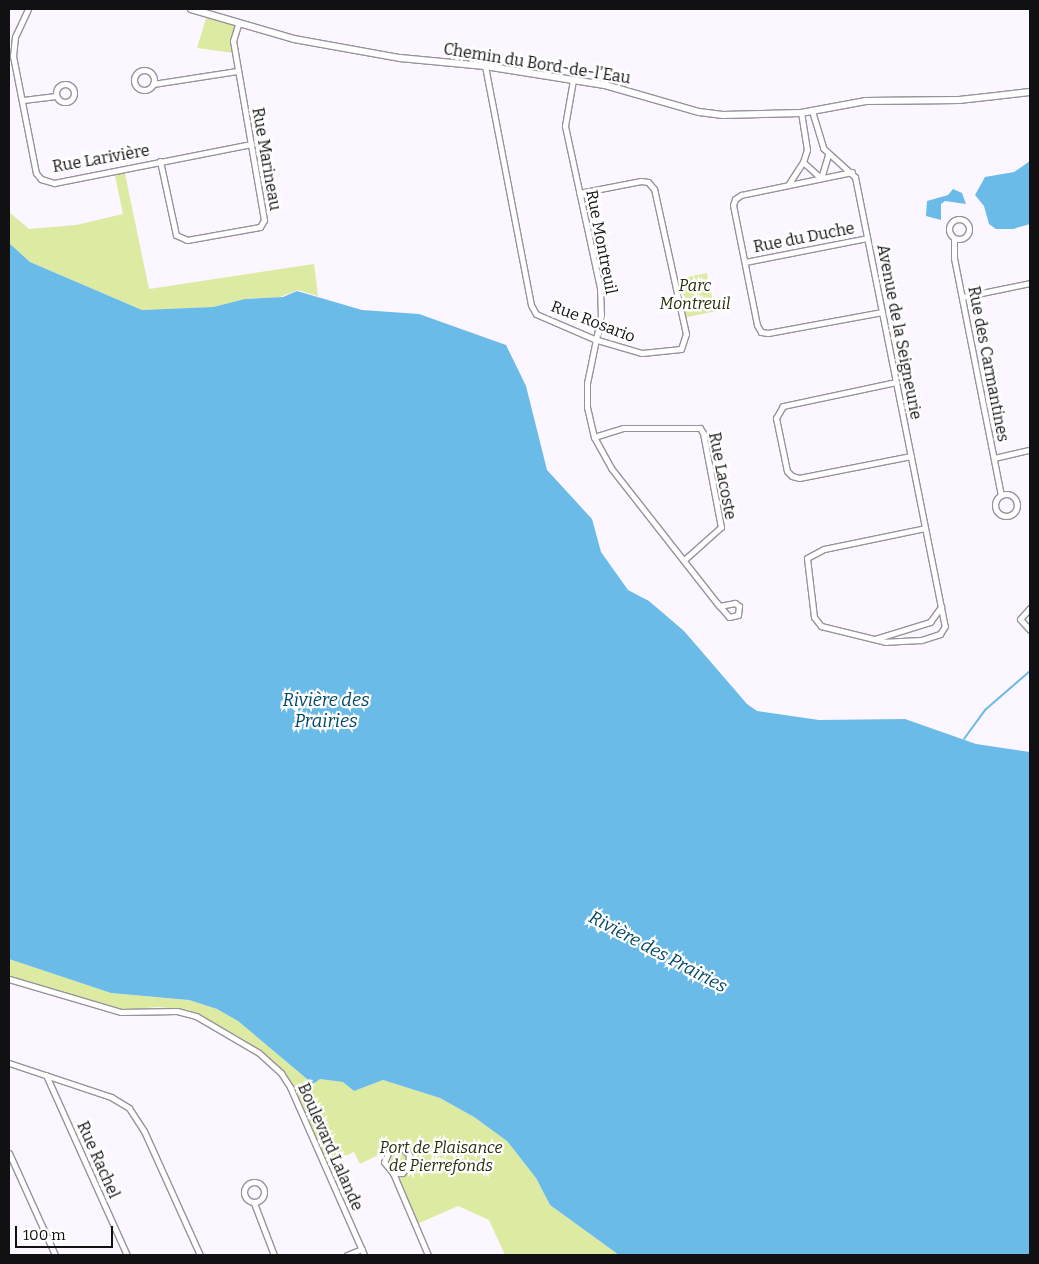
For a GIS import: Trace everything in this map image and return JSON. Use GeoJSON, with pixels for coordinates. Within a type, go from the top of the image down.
{"type":"FeatureCollection","features":[{"type":"Feature","properties":{"kind":"street","name":"Rue Larivière"},"geometry":{"type":"LineString","coordinates":[[28,9],[13,46],[36,173],[41,179],[54,183],[251,144]]}},
{"type":"Feature","properties":{"kind":"street","name":"Chemin du Bord-de-l'Eau"},"geometry":{"type":"LineString","coordinates":[[191,9],[238,25],[380,55],[485,66],[630,90],[707,113],[747,116],[801,113],[866,101],[959,100],[1030,92]]}},
{"type":"Feature","properties":{"kind":"street","name":"Rue Marineau"},"geometry":{"type":"LineString","coordinates":[[160,161],[176,235],[187,240],[260,226],[264,220],[232,41],[238,25]]}},
{"type":"Feature","properties":{"kind":"street","name":"Rue Rosario"},"geometry":{"type":"LineString","coordinates":[[485,66],[531,306],[536,314],[594,339],[642,353],[675,351],[685,343],[686,334],[654,189],[648,182],[640,181],[579,193]]}},
{"type":"Feature","properties":{"kind":"street"},"geometry":{"type":"LineString","coordinates":[[153,84],[237,71]]}},
{"type":"Feature","properties":{"kind":"street","name":"Rue Montreuil"},"geometry":{"type":"LineString","coordinates":[[573,80],[565,126],[600,288],[601,315],[594,339],[587,407],[594,437],[611,468],[720,606]]}},
{"type":"Feature","properties":{"kind":"street"},"geometry":{"type":"LineString","coordinates":[[23,100],[56,96]]}},
{"type":"Feature","properties":{"kind":"street"},"geometry":{"type":"LineString","coordinates":[[812,111],[819,140],[828,154],[852,172]]}},
{"type":"Feature","properties":{"kind":"street"},"geometry":{"type":"LineString","coordinates":[[788,185],[803,162],[807,143],[801,113]]}},
{"type":"Feature","properties":{"kind":"street"},"geometry":{"type":"LineString","coordinates":[[821,178],[828,154]]}},
{"type":"Feature","properties":{"kind":"street"},"geometry":{"type":"LineString","coordinates":[[803,162],[821,178]]}},
{"type":"Feature","properties":{"kind":"street"},"geometry":{"type":"LineString","coordinates":[[852,172],[741,195],[735,199],[732,205],[757,325],[761,332],[882,312]]}},
{"type":"Feature","properties":{"kind":"street","name":"Avenue de la Seigneurie"},"geometry":{"type":"LineString","coordinates":[[852,172],[868,238],[945,626],[940,634],[921,640],[886,642],[821,626],[814,617],[807,558],[824,549],[925,528]]}},
{"type":"Feature","properties":{"kind":"street","name":"Rue des Carmantines"},"geometry":{"type":"LineString","coordinates":[[954,238],[961,239],[968,232],[964,220],[957,218],[949,225],[949,231],[954,238],[962,297],[1001,495],[995,503],[996,510],[1001,515],[1012,515],[1017,509],[1015,498],[1009,494],[1001,495]]}},
{"type":"Feature","properties":{"kind":"street","name":"Rue du Duche"},"geometry":{"type":"LineString","coordinates":[[745,262],[868,238]]}},
{"type":"Feature","properties":{"kind":"street"},"geometry":{"type":"LineString","coordinates":[[962,297],[1030,283]]}},
{"type":"Feature","properties":{"kind":"street"},"geometry":{"type":"LineString","coordinates":[[896,382],[783,406],[776,418],[787,471],[792,476],[799,478],[911,456]]}},
{"type":"Feature","properties":{"kind":"street","name":"Rue Lacoste"},"geometry":{"type":"LineString","coordinates":[[594,437],[623,428],[700,428],[721,526],[684,560]]}},
{"type":"Feature","properties":{"kind":"street"},"geometry":{"type":"LineString","coordinates":[[994,458],[1030,450]]}},
{"type":"Feature","properties":{"kind":"street"},"geometry":{"type":"LineString","coordinates":[[872,639],[930,622],[941,606]]}},
{"type":"Feature","properties":{"kind":"street"},"geometry":{"type":"LineString","coordinates":[[1030,608],[1020,619],[1030,630]]}},
{"type":"Feature","properties":{"kind":"street","name":"Boulevard Lalande"},"geometry":{"type":"LineString","coordinates":[[9,980],[121,1012],[168,1010],[196,1016],[259,1053],[288,1084],[364,1255]]}},
{"type":"Feature","properties":{"kind":"street"},"geometry":{"type":"LineString","coordinates":[[9,1063],[110,1097],[129,1108],[144,1131],[200,1255]]}},
{"type":"Feature","properties":{"kind":"street","name":"Rue Rachel"},"geometry":{"type":"LineString","coordinates":[[46,1075],[127,1255]]}},
{"type":"Feature","properties":{"kind":"street"},"geometry":{"type":"LineString","coordinates":[[393,1173],[402,1173],[408,1167],[410,1159],[403,1149],[391,1150],[385,1156],[386,1168],[393,1173],[428,1255]]}},
{"type":"Feature","properties":{"kind":"street"},"geometry":{"type":"LineString","coordinates":[[9,1153],[55,1255]]}},
{"type":"Feature","properties":{"kind":"street"},"geometry":{"type":"LineString","coordinates":[[254,1182],[260,1184],[264,1193],[262,1199],[254,1203],[247,1201],[243,1191],[254,1182]]}},
{"type":"Feature","properties":{"kind":"street"},"geometry":{"type":"LineString","coordinates":[[254,1203],[274,1255]]}},
{"type":"Feature","properties":{"kind":"street"},"geometry":{"type":"LineString","coordinates":[[347,1255],[362,1249]]}},
{"type":"Feature","properties":{"kind":"green space"},"geometry":{"type":"Polygon","coordinates":[[[207,15],[238,25],[233,41],[234,53],[197,48],[207,15]]]}},
{"type":"Feature","properties":{"kind":"green space"},"geometry":{"type":"Polygon","coordinates":[[[124,169],[149,289],[314,264],[318,296],[298,290],[280,297],[245,299],[213,307],[142,310],[30,262],[9,243],[9,212],[29,229],[76,225],[123,214],[114,171],[124,169]]]}},
{"type":"Feature","properties":{"kind":"green space","name":"Parc Montreuil"},"geometry":{"type":"Polygon","coordinates":[[[707,273],[715,311],[682,318],[674,280],[707,273]]]}},
{"type":"Feature","properties":{"kind":"green space","name":"Port de Plaisance de Pierrefonds"},"geometry":{"type":"Polygon","coordinates":[[[9,959],[111,993],[189,1000],[217,1009],[238,1021],[313,1084],[320,1079],[344,1082],[354,1091],[383,1080],[440,1098],[474,1117],[507,1141],[536,1178],[550,1205],[619,1255],[505,1255],[489,1220],[458,1206],[415,1225],[382,1153],[360,1164],[354,1152],[325,1165],[289,1083],[278,1067],[245,1040],[189,1010],[158,1007],[121,1010],[9,977],[9,959]]]}},
{"type":"Feature","properties":{"kind":"water"},"geometry":{"type":"Polygon","coordinates":[[[1030,161],[1030,224],[1013,229],[996,229],[989,224],[984,206],[975,195],[985,177],[1014,172],[1030,161]]]}},
{"type":"Feature","properties":{"kind":"water"},"geometry":{"type":"Polygon","coordinates":[[[953,189],[962,193],[966,204],[945,201],[941,204],[941,220],[926,216],[927,201],[948,195],[953,189]]]}},
{"type":"Feature","properties":{"kind":"water","name":"Rivière des Prairies"},"geometry":{"type":"Polygon","coordinates":[[[9,243],[30,262],[142,310],[213,307],[245,299],[283,297],[297,291],[362,310],[419,314],[506,345],[526,386],[547,470],[592,519],[601,552],[628,590],[649,601],[684,631],[747,704],[757,711],[819,720],[905,719],[976,744],[1030,752],[1030,1255],[619,1255],[550,1205],[536,1178],[507,1141],[474,1117],[440,1098],[383,1080],[354,1091],[343,1082],[320,1079],[313,1084],[238,1021],[217,1009],[189,1000],[111,993],[9,959],[9,243]]]}},
{"type":"Feature","properties":{"kind":"waterway"},"geometry":{"type":"LineString","coordinates":[[964,739],[985,710],[1030,671]]}}]}
